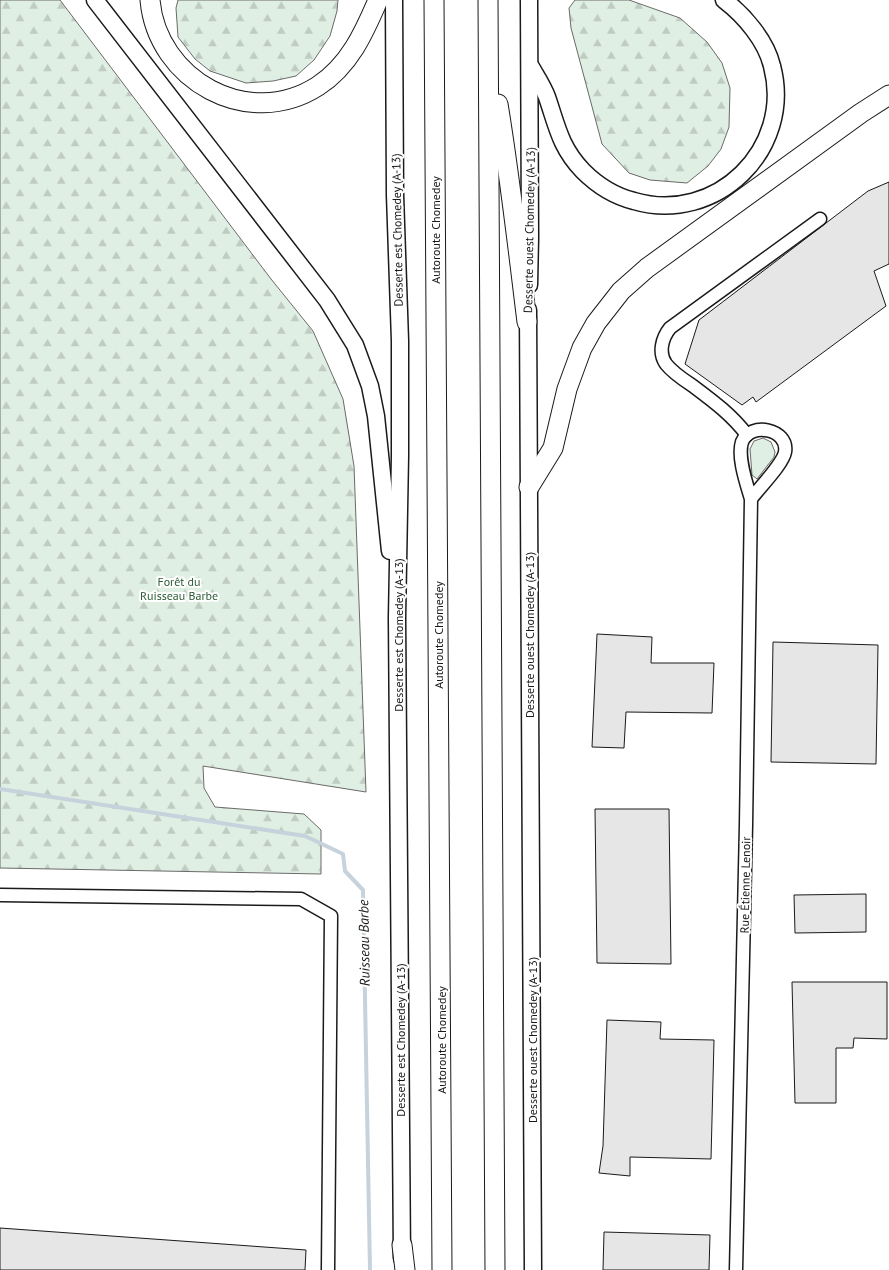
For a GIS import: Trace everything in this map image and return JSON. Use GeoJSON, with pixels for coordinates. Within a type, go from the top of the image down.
{"type":"FeatureCollection","features":[{"type":"Feature","properties":{"kind":"highway"},"geometry":{"type":"LineString","coordinates":[[150,0],[153,20],[163,44],[184,72],[194,81],[216,94],[242,102],[260,102],[279,101],[290,98],[310,90],[326,80],[347,59],[360,41],[378,0]]}},
{"type":"Feature","properties":{"kind":"highway","name":"Autoroute Chomedey"},"geometry":{"type":"LineString","coordinates":[[434,0],[442,1270]]}},
{"type":"Feature","properties":{"kind":"highway"},"geometry":{"type":"LineString","coordinates":[[488,0],[495,1270]]}},
{"type":"Feature","properties":{"kind":"highway"},"geometry":{"type":"LineString","coordinates":[[488,49],[511,182],[512,206],[527,322]]}},
{"type":"Feature","properties":{"kind":"highway"},"geometry":{"type":"LineString","coordinates":[[529,486],[553,448],[567,388],[582,348],[596,323],[621,291],[647,268],[684,240],[861,113],[889,96]]}},
{"type":"Feature","properties":{"kind":"highway"},"geometry":{"type":"LineString","coordinates":[[402,1245],[403,1270]]}},
{"type":"Feature","properties":{"kind":"main road"},"geometry":{"type":"LineString","coordinates":[[94,0],[327,300],[355,345],[367,374],[375,408],[397,618]]}},
{"type":"Feature","properties":{"kind":"main road","name":"Desserte est Chomedey (A-13)"},"geometry":{"type":"LineString","coordinates":[[394,0],[395,195],[400,341],[397,618],[402,1245]]}},
{"type":"Feature","properties":{"kind":"main road","name":"Desserte ouest Chomedey (A-13)"},"geometry":{"type":"LineString","coordinates":[[529,0],[530,238],[527,322],[533,1270]]}},
{"type":"Feature","properties":{"kind":"main road"},"geometry":{"type":"LineString","coordinates":[[529,64],[546,95],[563,143],[575,162],[590,178],[609,192],[642,204],[673,206],[696,202],[726,188],[744,172],[760,152],[774,115],[776,91],[769,56],[752,28],[724,0]]}},
{"type":"Feature","properties":{"kind":"street"},"geometry":{"type":"LineString","coordinates":[[751,499],[780,462],[785,452],[781,438],[772,431],[759,429],[747,435],[728,413],[665,363],[662,348],[663,341],[670,328],[820,219]]}},
{"type":"Feature","properties":{"kind":"street","name":"Rue Étienne Lenoir"},"geometry":{"type":"LineString","coordinates":[[736,1270],[751,499],[741,454],[742,442],[747,435]]}},
{"type":"Feature","properties":{"kind":"street"},"geometry":{"type":"LineString","coordinates":[[0,895],[301,899],[331,916],[328,1270]]}},
{"type":"Feature","properties":{"kind":"green space","name":"Forêt du Ruisseau Barbe"},"geometry":{"type":"Polygon","coordinates":[[[0,0],[60,0],[271,279],[313,331],[343,399],[354,466],[366,792],[203,766],[204,788],[215,807],[304,814],[321,830],[321,874],[0,868],[0,0]]]}},
{"type":"Feature","properties":{"kind":"green space"},"geometry":{"type":"Polygon","coordinates":[[[178,0],[338,0],[330,36],[314,60],[296,76],[273,81],[246,83],[210,71],[195,59],[178,37],[176,8],[178,0]]]}},
{"type":"Feature","properties":{"kind":"green space"},"geometry":{"type":"Polygon","coordinates":[[[575,0],[629,0],[680,18],[707,42],[722,63],[730,88],[729,127],[721,149],[708,166],[687,183],[650,180],[629,173],[602,144],[571,28],[569,8],[575,0]]]}},
{"type":"Feature","properties":{"kind":"green space"},"geometry":{"type":"Polygon","coordinates":[[[763,438],[771,442],[775,452],[774,457],[757,479],[752,475],[750,449],[754,441],[763,438]]]}},
{"type":"Feature","properties":{"kind":"building"},"geometry":{"type":"Polygon","coordinates":[[[889,182],[889,264],[874,271],[886,306],[756,402],[753,397],[742,405],[685,364],[699,320],[868,191],[889,182]]]}},
{"type":"Feature","properties":{"kind":"building"},"geometry":{"type":"Polygon","coordinates":[[[597,634],[652,637],[651,663],[714,663],[712,713],[626,712],[624,748],[592,747],[597,634]]]}},
{"type":"Feature","properties":{"kind":"building"},"geometry":{"type":"Polygon","coordinates":[[[773,642],[878,645],[876,764],[771,762],[773,642]]]}},
{"type":"Feature","properties":{"kind":"building"},"geometry":{"type":"Polygon","coordinates":[[[595,809],[669,809],[671,964],[597,963],[595,809]]]}},
{"type":"Feature","properties":{"kind":"building"},"geometry":{"type":"Polygon","coordinates":[[[866,894],[866,932],[795,933],[794,895],[866,894]]]}},
{"type":"Feature","properties":{"kind":"building"},"geometry":{"type":"Polygon","coordinates":[[[792,982],[887,982],[887,1039],[854,1038],[853,1048],[836,1048],[836,1103],[795,1103],[792,982]]]}},
{"type":"Feature","properties":{"kind":"building"},"geometry":{"type":"Polygon","coordinates":[[[607,1020],[661,1022],[660,1039],[714,1040],[711,1159],[630,1157],[630,1176],[599,1173],[603,1146],[607,1020]]]}},
{"type":"Feature","properties":{"kind":"building"},"geometry":{"type":"Polygon","coordinates":[[[0,1228],[306,1250],[305,1270],[0,1270],[0,1228]]]}},
{"type":"Feature","properties":{"kind":"building"},"geometry":{"type":"Polygon","coordinates":[[[604,1232],[710,1235],[709,1270],[603,1270],[604,1232]]]}},
{"type":"Feature","properties":{"kind":"waterway","name":"Ruisseau Barbe"},"geometry":{"type":"LineString","coordinates":[[0,789],[305,836],[343,854],[345,871],[363,890],[370,1270]]}}]}
